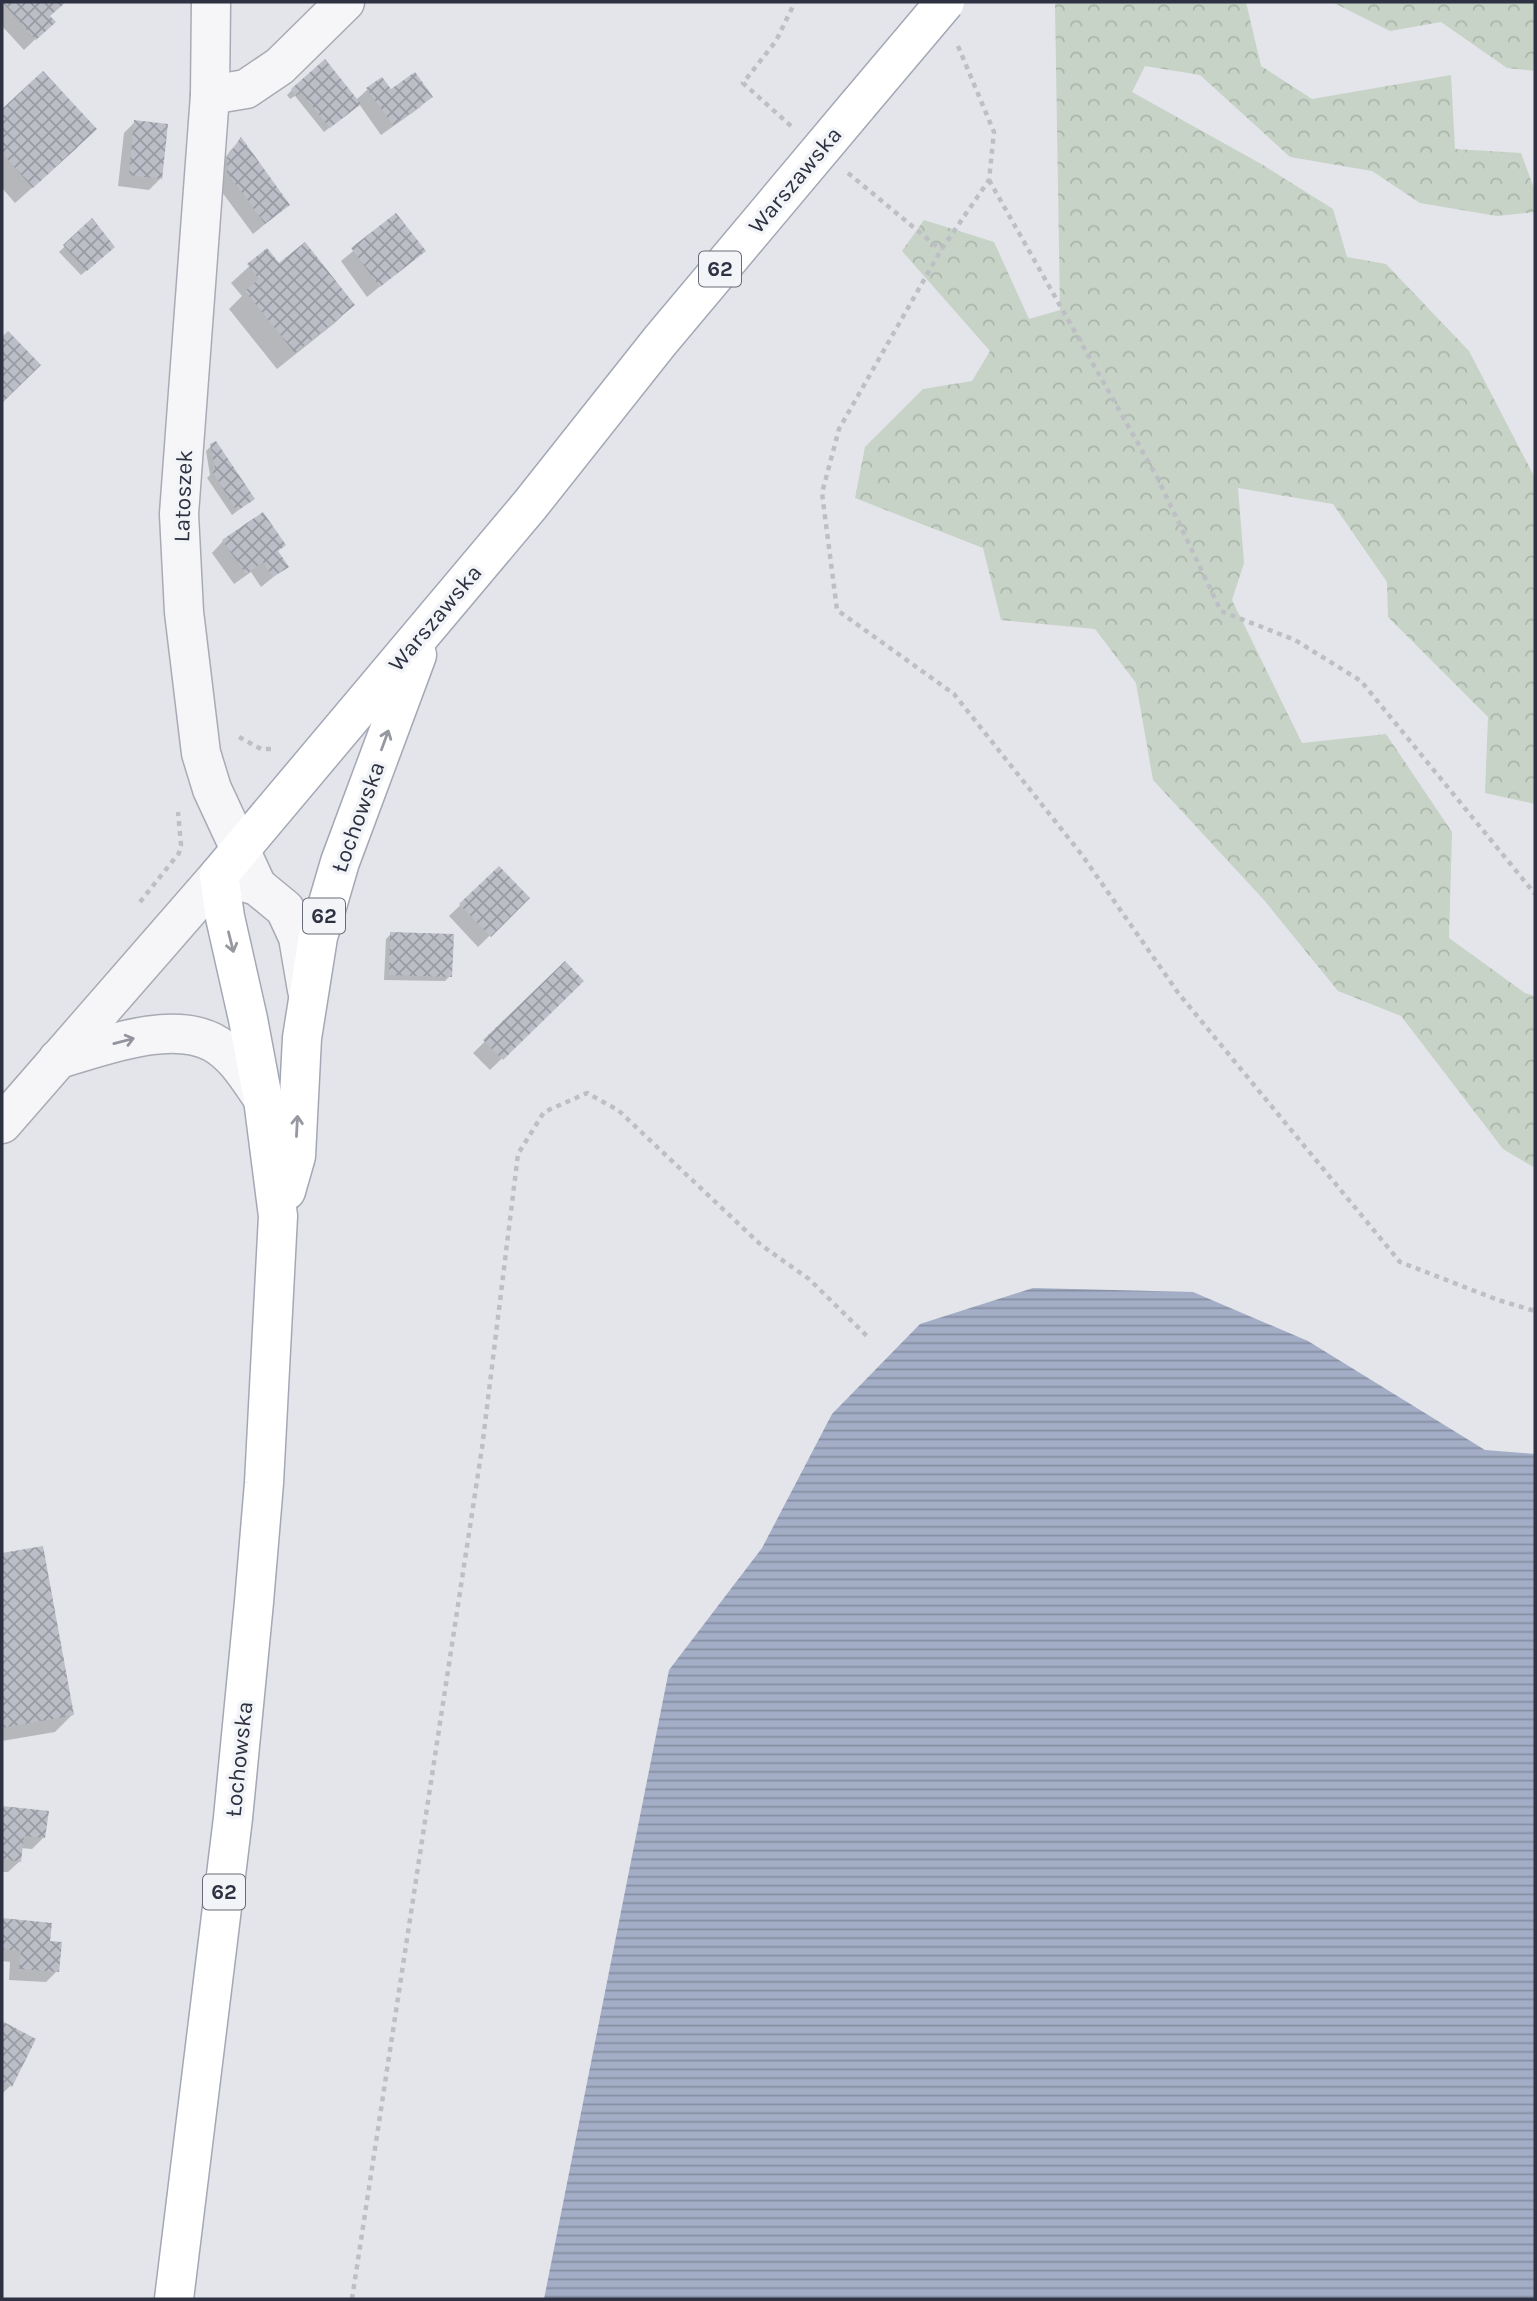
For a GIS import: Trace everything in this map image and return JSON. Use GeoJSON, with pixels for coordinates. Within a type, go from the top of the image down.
{"type":"FeatureCollection","features":[{"type":"Feature","properties":{"kind":"main road","name":"Warszawska"},"geometry":{"type":"LineString","coordinates":[[229,862],[530,505],[660,341],[945,2]]}},
{"type":"Feature","properties":{"kind":"main road","name":"Łochowska"},"geometry":{"type":"LineString","coordinates":[[278,1216],[296,1156],[302,1038],[318,937],[340,863],[426,629]]}},
{"type":"Feature","properties":{"kind":"main road","name":"Łochowska"},"geometry":{"type":"LineString","coordinates":[[174,2299],[219,1936],[253,1616],[264,1483],[278,1216],[263,1099],[225,917],[229,862]]}},
{"type":"Feature","properties":{"kind":"street","name":"Latoszek"},"geometry":{"type":"LineString","coordinates":[[211,2],[210,95],[179,514],[184,612],[197,732],[229,862]]}},
{"type":"Feature","properties":{"kind":"street"},"geometry":{"type":"LineString","coordinates":[[210,95],[246,89],[280,66],[345,2]]}},
{"type":"Feature","properties":{"kind":"street"},"geometry":{"type":"LineString","coordinates":[[229,862],[285,909],[298,937],[308,995]]}},
{"type":"Feature","properties":{"kind":"street","name":"Warszawska"},"geometry":{"type":"LineString","coordinates":[[2,1124],[229,862]]}},
{"type":"Feature","properties":{"kind":"street"},"geometry":{"type":"LineString","coordinates":[[58,1059],[141,1036],[186,1034],[213,1042],[236,1061],[263,1099]]}},
{"type":"Feature","properties":{"kind":"path"},"geometry":{"type":"LineString","coordinates":[[796,2],[776,41],[743,83],[797,132]]}},
{"type":"Feature","properties":{"kind":"path"},"geometry":{"type":"LineString","coordinates":[[957,44],[994,132],[989,180],[941,250],[839,429],[822,493],[837,610],[954,694],[1082,855],[1178,993],[1400,1262],[1498,1300],[1535,1311]]}},
{"type":"Feature","properties":{"kind":"path"},"geometry":{"type":"LineString","coordinates":[[847,173],[941,250]]}},
{"type":"Feature","properties":{"kind":"path"},"geometry":{"type":"LineString","coordinates":[[989,180],[1157,477],[1221,611],[1295,640],[1361,681],[1535,894]]}},
{"type":"Feature","properties":{"kind":"path"},"geometry":{"type":"LineString","coordinates":[[197,732],[225,728],[261,749],[278,747]]}},
{"type":"Feature","properties":{"kind":"path"},"geometry":{"type":"LineString","coordinates":[[138,905],[179,853],[181,845],[178,806]]}},
{"type":"Feature","properties":{"kind":"path"},"geometry":{"type":"LineString","coordinates":[[352,2299],[482,1448],[518,1154],[544,1112],[587,1093],[618,1110],[761,1245],[809,1279],[869,1338]]}},
{"type":"Feature","properties":{"kind":"green space"},"geometry":{"type":"Polygon","coordinates":[[[1246,2],[1261,66],[1312,99],[1451,75],[1455,149],[1521,153],[1535,191],[1535,212],[1497,216],[1420,203],[1372,171],[1290,157],[1200,75],[1145,66],[1132,92],[1263,165],[1333,209],[1347,257],[1386,264],[1469,351],[1535,478],[1535,804],[1485,793],[1488,717],[1388,617],[1387,582],[1333,504],[1238,488],[1244,563],[1232,600],[1302,743],[1386,734],[1452,832],[1449,938],[1525,993],[1535,996],[1535,1168],[1503,1149],[1401,1016],[1338,991],[1264,900],[1153,780],[1136,683],[1095,629],[1001,620],[983,548],[855,498],[865,447],[923,389],[972,381],[990,351],[902,251],[924,220],[994,242],[1029,319],[1060,310],[1055,4],[1246,2]]]}},
{"type":"Feature","properties":{"kind":"green space"},"geometry":{"type":"Polygon","coordinates":[[[1332,2],[1535,2],[1535,71],[1507,68],[1441,22],[1390,31],[1332,2]]]}},
{"type":"Feature","properties":{"kind":"water"},"geometry":{"type":"Polygon","coordinates":[[[1033,1288],[1193,1292],[1308,1341],[1485,1450],[1535,1454],[1535,2299],[544,2299],[669,1670],[762,1548],[832,1414],[920,1324],[1033,1288]]]}},
{"type":"Feature","properties":{"kind":"building"},"geometry":{"type":"Polygon","coordinates":[[[2,2],[66,2],[50,16],[56,22],[36,40],[2,2]]]}},
{"type":"Feature","properties":{"kind":"building"},"geometry":{"type":"Polygon","coordinates":[[[325,59],[361,104],[330,128],[301,92],[296,96],[291,89],[325,59]]]}},
{"type":"Feature","properties":{"kind":"building"},"geometry":{"type":"Polygon","coordinates":[[[43,71],[97,129],[33,188],[2,153],[2,109],[43,71]]]}},
{"type":"Feature","properties":{"kind":"building"},"geometry":{"type":"Polygon","coordinates":[[[415,72],[433,97],[393,125],[366,88],[382,77],[391,89],[415,72]]]}},
{"type":"Feature","properties":{"kind":"building"},"geometry":{"type":"Polygon","coordinates":[[[134,120],[168,124],[162,179],[129,175],[134,120]]]}},
{"type":"Feature","properties":{"kind":"building"},"geometry":{"type":"Polygon","coordinates":[[[241,137],[290,205],[265,224],[227,172],[227,158],[241,137]]]}},
{"type":"Feature","properties":{"kind":"building"},"geometry":{"type":"Polygon","coordinates":[[[396,213],[426,251],[380,287],[351,248],[396,213]]]}},
{"type":"Feature","properties":{"kind":"building"},"geometry":{"type":"Polygon","coordinates":[[[92,218],[115,247],[87,271],[63,245],[92,218]]]}},
{"type":"Feature","properties":{"kind":"building"},"geometry":{"type":"Polygon","coordinates":[[[305,242],[355,305],[295,353],[245,291],[259,279],[247,264],[267,248],[279,263],[305,242]]]}},
{"type":"Feature","properties":{"kind":"building"},"geometry":{"type":"Polygon","coordinates":[[[8,331],[41,365],[2,403],[2,337],[8,331]]]}},
{"type":"Feature","properties":{"kind":"building"},"geometry":{"type":"Polygon","coordinates":[[[216,441],[255,499],[237,511],[212,471],[215,468],[210,444],[216,441]]]}},
{"type":"Feature","properties":{"kind":"building"},"geometry":{"type":"Polygon","coordinates":[[[263,512],[286,545],[278,551],[289,567],[273,577],[263,562],[246,574],[222,540],[263,512]]]}},
{"type":"Feature","properties":{"kind":"building"},"geometry":{"type":"Polygon","coordinates":[[[499,866],[530,898],[491,937],[459,904],[499,866]]]}},
{"type":"Feature","properties":{"kind":"building"},"geometry":{"type":"Polygon","coordinates":[[[390,932],[454,934],[452,977],[389,975],[390,932]]]}},
{"type":"Feature","properties":{"kind":"building"},"geometry":{"type":"Polygon","coordinates":[[[565,961],[584,981],[503,1060],[483,1040],[565,961]]]}},
{"type":"Feature","properties":{"kind":"building"},"geometry":{"type":"Polygon","coordinates":[[[43,1546],[74,1715],[2,1728],[2,1553],[43,1546]]]}},
{"type":"Feature","properties":{"kind":"building"},"geometry":{"type":"Polygon","coordinates":[[[2,1806],[49,1811],[45,1838],[24,1836],[21,1862],[2,1859],[2,1806]]]}},
{"type":"Feature","properties":{"kind":"building"},"geometry":{"type":"Polygon","coordinates":[[[2,1918],[52,1923],[50,1941],[62,1942],[59,1972],[19,1969],[21,1951],[2,1949],[2,1918]]]}},
{"type":"Feature","properties":{"kind":"building"},"geometry":{"type":"Polygon","coordinates":[[[2,2021],[36,2039],[12,2087],[2,2081],[2,2021]]]}}]}
